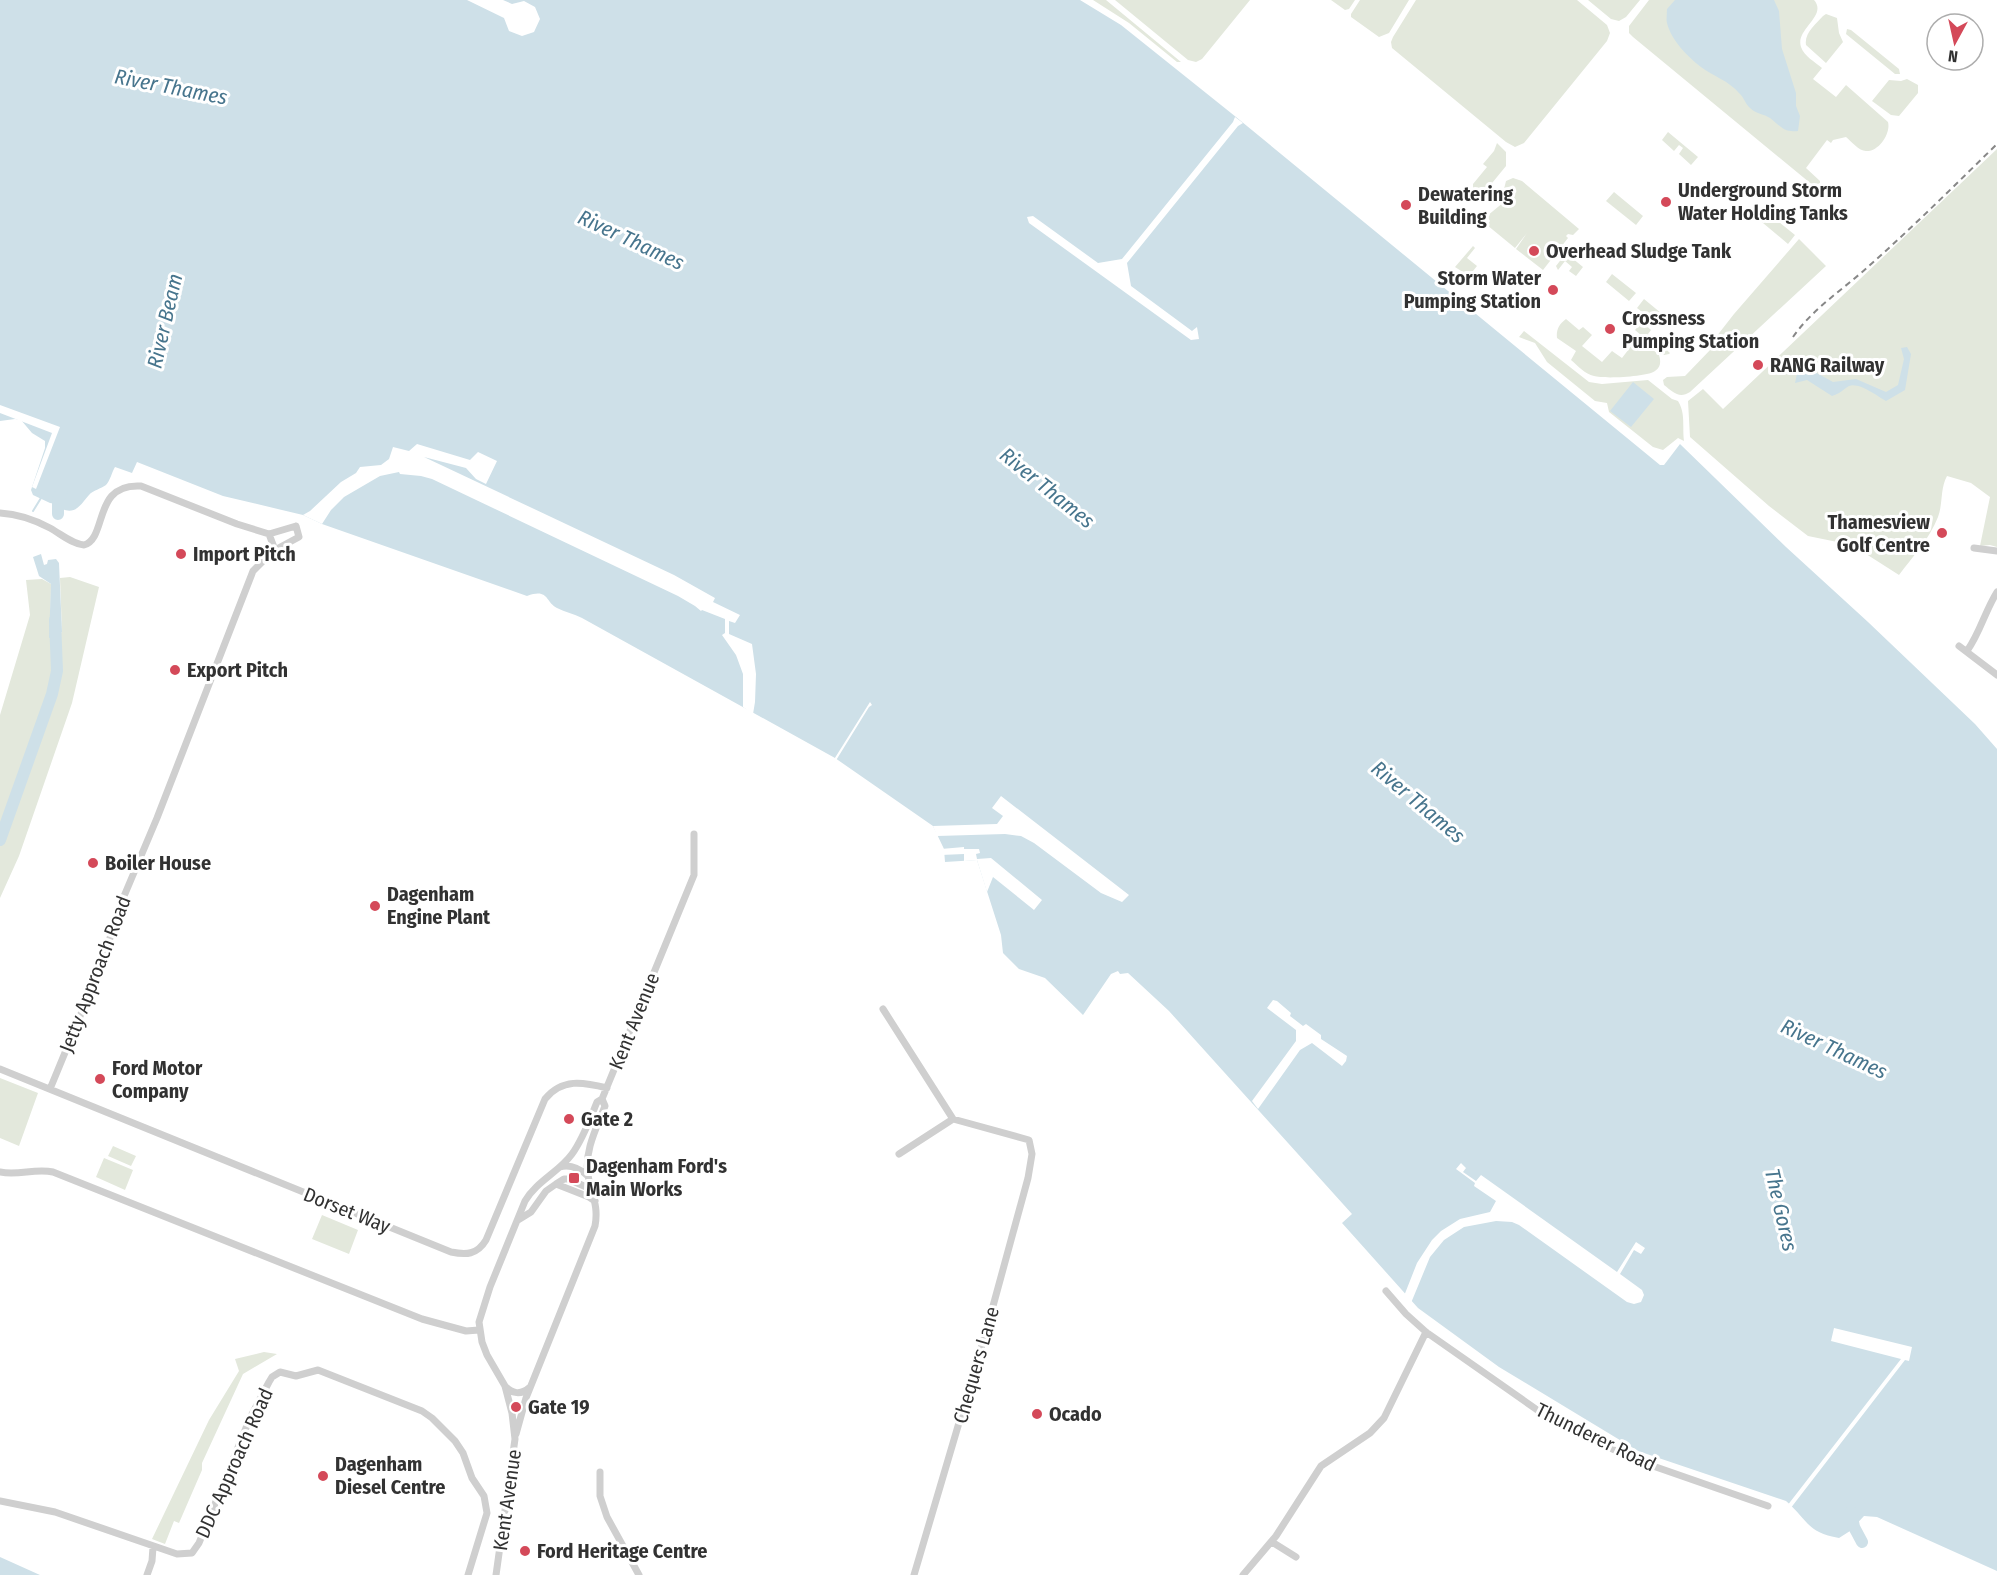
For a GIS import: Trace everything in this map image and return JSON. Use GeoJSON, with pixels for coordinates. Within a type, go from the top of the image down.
{"type":"FeatureCollection","features":[{"type":"Feature","properties":{"kind":"street"},"geometry":{"type":"LineString","coordinates":[[0,513],[41,524],[76,544],[84,545],[91,541],[110,498],[117,490],[129,486],[141,486],[237,524],[269,534],[275,550]]}},
{"type":"Feature","properties":{"kind":"street","name":"Jetty Approach Road"},"geometry":{"type":"LineString","coordinates":[[50,1089],[104,958],[119,908],[254,571],[275,550],[299,537],[296,526],[269,534]]}},
{"type":"Feature","properties":{"kind":"street"},"geometry":{"type":"LineString","coordinates":[[1974,548],[1997,551]]}},
{"type":"Feature","properties":{"kind":"street"},"geometry":{"type":"LineString","coordinates":[[1967,651],[1974,642],[1989,604],[1997,592]]}},
{"type":"Feature","properties":{"kind":"street"},"geometry":{"type":"LineString","coordinates":[[1959,646],[1997,675]]}},
{"type":"Feature","properties":{"kind":"street","name":"Kent Avenue"},"geometry":{"type":"LineString","coordinates":[[516,1222],[531,1190],[572,1154],[597,1102],[602,1100],[694,875],[694,834]]}},
{"type":"Feature","properties":{"kind":"street"},"geometry":{"type":"LineString","coordinates":[[883,1009],[953,1119],[899,1155]]}},
{"type":"Feature","properties":{"kind":"street","name":"Dorset Way"},"geometry":{"type":"LineString","coordinates":[[0,1069],[451,1252],[466,1254],[478,1250],[486,1240],[545,1099],[551,1091],[559,1086],[573,1083],[607,1088]]}},
{"type":"Feature","properties":{"kind":"street"},"geometry":{"type":"LineString","coordinates":[[515,1439],[521,1413],[597,1219],[596,1203],[588,1176],[588,1155],[605,1106],[602,1100]]}},
{"type":"Feature","properties":{"kind":"street","name":"Chequers Lane"},"geometry":{"type":"LineString","coordinates":[[914,1575],[987,1329],[1028,1178],[1032,1154],[1029,1140],[953,1119]]}},
{"type":"Feature","properties":{"kind":"street"},"geometry":{"type":"LineString","coordinates":[[559,1167],[567,1165],[581,1170],[588,1176]]}},
{"type":"Feature","properties":{"kind":"street"},"geometry":{"type":"LineString","coordinates":[[0,1172],[9,1174],[46,1170],[53,1172],[422,1319],[466,1331],[479,1330],[480,1316],[516,1222],[531,1212],[543,1195],[564,1179],[593,1190]]}},
{"type":"Feature","properties":{"kind":"street"},"geometry":{"type":"LineString","coordinates":[[556,1184],[589,1197],[596,1203]]}},
{"type":"Feature","properties":{"kind":"street","name":"Thunderer Road"},"geometry":{"type":"LineString","coordinates":[[1386,1291],[1426,1332],[1543,1414],[1629,1458],[1768,1506]]}},
{"type":"Feature","properties":{"kind":"street","name":"Kent Avenue"},"geometry":{"type":"LineString","coordinates":[[479,1330],[487,1355],[505,1386],[512,1413],[515,1439],[496,1575]]}},
{"type":"Feature","properties":{"kind":"street"},"geometry":{"type":"LineString","coordinates":[[1243,1575],[1272,1542],[1321,1466],[1370,1433],[1384,1418],[1426,1332]]}},
{"type":"Feature","properties":{"kind":"street","name":"DDC Approach Road"},"geometry":{"type":"LineString","coordinates":[[0,1502],[55,1512],[153,1546],[180,1554],[189,1554],[196,1549],[250,1418],[272,1377],[280,1372],[296,1376],[318,1370],[422,1412],[444,1428],[455,1441],[465,1458],[472,1478],[482,1492],[487,1513],[468,1575]]}},
{"type":"Feature","properties":{"kind":"street"},"geometry":{"type":"LineString","coordinates":[[505,1386],[519,1393],[526,1391],[532,1384]]}},
{"type":"Feature","properties":{"kind":"street"},"geometry":{"type":"LineString","coordinates":[[600,1472],[600,1496],[607,1517],[639,1575]]}},
{"type":"Feature","properties":{"kind":"street"},"geometry":{"type":"LineString","coordinates":[[1272,1542],[1296,1557]]}},
{"type":"Feature","properties":{"kind":"street"},"geometry":{"type":"LineString","coordinates":[[147,1575],[152,1561],[153,1546]]}},
{"type":"Feature","properties":{"kind":"shaded area"},"geometry":{"type":"Polygon","coordinates":[[[1093,0],[1106,0],[1181,62],[1177,62],[1129,23],[1093,0]]]}},
{"type":"Feature","properties":{"kind":"shaded area"},"geometry":{"type":"Polygon","coordinates":[[[1115,0],[1250,0],[1202,59],[1196,62],[1188,60],[1115,0]]]}},
{"type":"Feature","properties":{"kind":"shaded area"},"geometry":{"type":"Polygon","coordinates":[[[1331,0],[1355,0],[1349,9],[1345,10],[1331,0]]]}},
{"type":"Feature","properties":{"kind":"shaded area"},"geometry":{"type":"Polygon","coordinates":[[[1360,0],[1409,0],[1389,33],[1379,37],[1351,17],[1360,0]]]}},
{"type":"Feature","properties":{"kind":"shaded area"},"geometry":{"type":"Polygon","coordinates":[[[1416,0],[1577,0],[1607,25],[1610,33],[1607,41],[1524,143],[1515,147],[1392,48],[1393,37],[1416,0]]]}},
{"type":"Feature","properties":{"kind":"shaded area"},"geometry":{"type":"Polygon","coordinates":[[[1588,0],[1640,0],[1626,17],[1619,21],[1611,19],[1588,0]]]}},
{"type":"Feature","properties":{"kind":"shaded area"},"geometry":{"type":"Polygon","coordinates":[[[1649,0],[1814,0],[1817,12],[1800,40],[1805,53],[1822,68],[1813,79],[1836,97],[1846,85],[1888,122],[1886,136],[1875,148],[1866,151],[1858,148],[1846,137],[1833,140],[1831,143],[1827,140],[1806,168],[1820,181],[1820,185],[1815,187],[1629,33],[1629,26],[1649,0]]]}},
{"type":"Feature","properties":{"kind":"shaded area"},"geometry":{"type":"Polygon","coordinates":[[[1826,14],[1837,18],[1843,42],[1826,63],[1806,45],[1806,41],[1811,29],[1826,14]]]}},
{"type":"Feature","properties":{"kind":"shaded area"},"geometry":{"type":"Polygon","coordinates":[[[1847,29],[1899,69],[1900,74],[1895,74],[1846,34],[1847,29]]]}},
{"type":"Feature","properties":{"kind":"shaded area"},"geometry":{"type":"Polygon","coordinates":[[[1907,79],[1918,85],[1918,93],[1899,116],[1891,115],[1872,101],[1889,80],[1907,79]]]}},
{"type":"Feature","properties":{"kind":"shaded area"},"geometry":{"type":"Polygon","coordinates":[[[1668,132],[1698,157],[1691,165],[1679,154],[1683,148],[1679,145],[1674,151],[1662,140],[1668,132]]]}},
{"type":"Feature","properties":{"kind":"shaded area"},"geometry":{"type":"Polygon","coordinates":[[[1497,143],[1506,152],[1506,166],[1488,188],[1477,193],[1473,184],[1487,167],[1483,164],[1494,151],[1497,143]]]}},
{"type":"Feature","properties":{"kind":"shaded area"},"geometry":{"type":"Polygon","coordinates":[[[1997,149],[1997,547],[1980,546],[1990,497],[1971,483],[1947,476],[1943,486],[1940,512],[1934,525],[1899,575],[1852,545],[1808,536],[1769,506],[1690,437],[1688,401],[1703,389],[1723,409],[1997,149]]]}},
{"type":"Feature","properties":{"kind":"shaded area"},"geometry":{"type":"Polygon","coordinates":[[[1513,178],[1522,181],[1579,229],[1573,235],[1566,236],[1568,238],[1543,270],[1516,249],[1527,233],[1515,248],[1487,225],[1490,221],[1487,216],[1508,196],[1504,189],[1506,181],[1513,178]]]}},
{"type":"Feature","properties":{"kind":"shaded area"},"geometry":{"type":"Polygon","coordinates":[[[1614,192],[1643,216],[1636,225],[1606,201],[1614,192]]]}},
{"type":"Feature","properties":{"kind":"shaded area"},"geometry":{"type":"Polygon","coordinates":[[[1764,210],[1795,235],[1788,244],[1757,218],[1764,210]]]}},
{"type":"Feature","properties":{"kind":"shaded area"},"geometry":{"type":"Polygon","coordinates":[[[1799,239],[1826,266],[1690,392],[1679,395],[1664,385],[1663,380],[1667,377],[1685,376],[1712,348],[1716,337],[1734,314],[1799,239]]]}},
{"type":"Feature","properties":{"kind":"shaded area"},"geometry":{"type":"Polygon","coordinates":[[[1473,246],[1475,248],[1467,258],[1477,266],[1469,276],[1455,267],[1473,246]]]}},
{"type":"Feature","properties":{"kind":"shaded area"},"geometry":{"type":"Polygon","coordinates":[[[1566,253],[1583,267],[1576,276],[1569,271],[1572,267],[1565,261],[1558,270],[1556,266],[1566,253]]]}},
{"type":"Feature","properties":{"kind":"shaded area"},"geometry":{"type":"Polygon","coordinates":[[[1612,274],[1636,293],[1629,301],[1606,282],[1612,274]]]}},
{"type":"Feature","properties":{"kind":"shaded area"},"geometry":{"type":"Polygon","coordinates":[[[1644,299],[1667,318],[1660,326],[1637,308],[1644,299]]]}},
{"type":"Feature","properties":{"kind":"shaded area"},"geometry":{"type":"Polygon","coordinates":[[[1566,319],[1579,330],[1583,327],[1592,335],[1582,346],[1602,362],[1612,351],[1622,358],[1632,345],[1627,340],[1633,333],[1659,355],[1659,366],[1650,373],[1635,376],[1606,377],[1588,374],[1571,360],[1576,351],[1557,338],[1558,327],[1566,319]]]}},
{"type":"Feature","properties":{"kind":"shaded area"},"geometry":{"type":"Polygon","coordinates":[[[1642,322],[1651,330],[1648,334],[1656,340],[1661,335],[1659,343],[1669,354],[1664,355],[1635,330],[1642,322]]]}},
{"type":"Feature","properties":{"kind":"shaded area"},"geometry":{"type":"Polygon","coordinates":[[[1524,331],[1589,382],[1602,384],[1648,380],[1672,399],[1678,401],[1683,416],[1684,441],[1678,438],[1663,450],[1653,447],[1609,412],[1607,403],[1595,401],[1547,362],[1535,343],[1519,337],[1524,331]]]}},
{"type":"Feature","properties":{"kind":"shaded area"},"geometry":{"type":"Polygon","coordinates":[[[70,577],[99,587],[72,703],[19,856],[0,898],[0,715],[30,615],[26,580],[42,579],[51,584],[50,638],[62,632],[60,578],[70,577]]]}},
{"type":"Feature","properties":{"kind":"shaded area"},"geometry":{"type":"Polygon","coordinates":[[[0,1078],[38,1093],[19,1146],[0,1138],[0,1078]]]}},
{"type":"Feature","properties":{"kind":"shaded area"},"geometry":{"type":"Polygon","coordinates":[[[113,1146],[136,1156],[131,1166],[108,1156],[113,1146]]]}},
{"type":"Feature","properties":{"kind":"shaded area"},"geometry":{"type":"Polygon","coordinates":[[[104,1158],[133,1170],[125,1190],[96,1177],[104,1158]]]}},
{"type":"Feature","properties":{"kind":"shaded area"},"geometry":{"type":"Polygon","coordinates":[[[322,1215],[358,1230],[349,1254],[312,1239],[322,1215]]]}},
{"type":"Feature","properties":{"kind":"shaded area"},"geometry":{"type":"Polygon","coordinates":[[[264,1352],[277,1354],[243,1374],[202,1463],[202,1470],[179,1523],[174,1521],[165,1544],[152,1539],[209,1420],[239,1371],[235,1359],[264,1352]]]}},
{"type":"Feature","properties":{"kind":"water","name":"River Thames"},"geometry":{"type":"Polygon","coordinates":[[[0,0],[1080,0],[1121,25],[1236,117],[1660,465],[1664,465],[1680,444],[1975,724],[1997,749],[1997,1571],[1877,1517],[1864,1516],[1850,1531],[1839,1538],[1820,1532],[1808,1524],[1786,1501],[1638,1451],[1499,1367],[1418,1308],[1342,1223],[1352,1214],[1169,1011],[1128,973],[1120,974],[1118,971],[1111,974],[1083,1015],[1045,978],[1019,969],[1003,953],[1001,935],[977,860],[945,862],[944,849],[933,826],[835,758],[582,618],[557,608],[543,595],[527,596],[322,524],[303,515],[223,496],[137,462],[132,473],[115,467],[106,485],[91,493],[75,510],[62,509],[62,505],[50,503],[33,495],[31,490],[45,448],[45,441],[32,433],[21,420],[0,421],[0,0]]]}},
{"type":"Feature","properties":{"kind":"water"},"geometry":{"type":"Polygon","coordinates":[[[1675,0],[1774,0],[1779,11],[1782,49],[1796,93],[1796,106],[1800,116],[1798,131],[1786,130],[1770,118],[1752,110],[1735,89],[1701,67],[1686,53],[1672,36],[1667,23],[1667,9],[1675,0]]]}},
{"type":"Feature","properties":{"kind":"water"},"geometry":{"type":"Polygon","coordinates":[[[1907,347],[1911,354],[1905,390],[1886,401],[1868,390],[1853,385],[1832,396],[1807,380],[1795,383],[1798,369],[1807,361],[1813,371],[1833,382],[1856,379],[1886,392],[1898,385],[1904,359],[1901,348],[1907,347]]]}},
{"type":"Feature","properties":{"kind":"water"},"geometry":{"type":"Polygon","coordinates":[[[1633,382],[1654,399],[1631,427],[1610,411],[1633,382]]]}},
{"type":"Feature","properties":{"kind":"water"},"geometry":{"type":"Polygon","coordinates":[[[41,554],[44,565],[48,560],[56,559],[59,563],[62,632],[49,638],[51,584],[39,576],[33,557],[41,554]]]}},
{"type":"Feature","properties":{"kind":"water"},"geometry":{"type":"Polygon","coordinates":[[[0,1557],[40,1575],[0,1575],[0,1557]]]}},
{"type":"Feature","properties":{"kind":"pier"},"geometry":{"type":"Polygon","coordinates":[[[467,0],[503,0],[512,4],[524,1],[535,7],[540,19],[534,32],[522,36],[509,31],[504,18],[467,0]]]}},
{"type":"Feature","properties":{"kind":"pier"},"geometry":{"type":"Polygon","coordinates":[[[1235,117],[1243,123],[1238,126],[1127,263],[1131,286],[1192,331],[1197,327],[1199,339],[1191,340],[1029,223],[1027,217],[1033,216],[1098,263],[1122,259],[1235,117]]]}},
{"type":"Feature","properties":{"kind":"pier"},"geometry":{"type":"Polygon","coordinates":[[[0,405],[60,427],[36,489],[32,487],[52,433],[0,413],[0,405]]]}},
{"type":"Feature","properties":{"kind":"pier"},"geometry":{"type":"Polygon","coordinates":[[[417,444],[470,460],[478,452],[497,461],[486,484],[476,479],[466,468],[424,457],[674,575],[715,598],[713,602],[740,615],[735,623],[729,621],[729,634],[752,644],[756,674],[753,714],[743,707],[743,674],[736,655],[722,635],[725,633],[725,619],[701,611],[678,596],[432,479],[399,472],[380,476],[344,497],[331,510],[322,524],[303,515],[341,482],[356,473],[360,467],[381,465],[389,459],[393,447],[409,451],[417,444]]]}},
{"type":"Feature","properties":{"kind":"pier"},"geometry":{"type":"Polygon","coordinates":[[[870,702],[872,705],[835,762],[833,761],[870,702]]]}},
{"type":"Feature","properties":{"kind":"pier"},"geometry":{"type":"Polygon","coordinates":[[[1001,796],[1129,895],[1122,902],[1101,893],[1034,843],[1021,836],[1005,834],[937,836],[933,826],[997,824],[1003,816],[992,808],[1001,796]]]}},
{"type":"Feature","properties":{"kind":"pier"},"geometry":{"type":"Polygon","coordinates":[[[964,847],[964,849],[979,849],[980,853],[976,854],[977,859],[991,858],[1042,900],[1034,910],[993,877],[987,892],[977,860],[964,861],[964,854],[941,855],[941,849],[964,847]]]}},
{"type":"Feature","properties":{"kind":"pier"},"geometry":{"type":"Polygon","coordinates":[[[1273,1000],[1291,1013],[1290,1016],[1303,1026],[1306,1024],[1321,1035],[1321,1039],[1347,1056],[1342,1066],[1312,1043],[1300,1050],[1258,1109],[1252,1101],[1296,1041],[1296,1030],[1267,1008],[1273,1000]]]}},
{"type":"Feature","properties":{"kind":"pier"},"geometry":{"type":"Polygon","coordinates":[[[1461,1163],[1466,1168],[1463,1172],[1476,1181],[1481,1175],[1617,1272],[1636,1242],[1645,1248],[1641,1254],[1634,1250],[1620,1274],[1642,1290],[1644,1295],[1641,1302],[1634,1304],[1627,1302],[1519,1225],[1496,1221],[1464,1227],[1444,1240],[1430,1257],[1411,1303],[1404,1296],[1417,1263],[1432,1240],[1441,1231],[1460,1219],[1490,1212],[1496,1201],[1474,1186],[1475,1183],[1456,1169],[1461,1163]]]}},
{"type":"Feature","properties":{"kind":"pier"},"geometry":{"type":"Polygon","coordinates":[[[1834,1328],[1912,1347],[1909,1361],[1905,1360],[1790,1509],[1787,1506],[1901,1359],[1831,1341],[1834,1328]]]}},
{"type":"Feature","properties":{"kind":"waterway","name":"River Beam"},"geometry":{"type":"LineString","coordinates":[[58,514],[58,500],[62,490]]}},
{"type":"Feature","properties":{"kind":"waterway"},"geometry":{"type":"LineString","coordinates":[[33,511],[41,498]]}},
{"type":"Feature","properties":{"kind":"waterway","name":"River Beam"},"geometry":{"type":"LineString","coordinates":[[0,840],[52,694],[57,671],[55,620]]}},
{"type":"Feature","properties":{"kind":"waterway","name":"The Gores"},"geometry":{"type":"LineString","coordinates":[[1851,1512],[1854,1527],[1862,1542]]}},
{"type":"Feature","properties":{"kind":"railway"},"geometry":{"type":"LineString","coordinates":[[1793,337],[1819,308],[1860,274],[1997,144]]}},
{"type":"Feature","properties":{"kind":"place","name":"Underground Storm Water Holding Tanks"},"geometry":{"type":"Point","coordinates":[1666,202]}},
{"type":"Feature","properties":{"kind":"place","name":"Dewatering Building"},"geometry":{"type":"Point","coordinates":[1406,205]}},
{"type":"Feature","properties":{"kind":"place","name":"Overhead Sludge Tank"},"geometry":{"type":"Point","coordinates":[1534,251]}},
{"type":"Feature","properties":{"kind":"place","name":"Storm Water Pumping Station"},"geometry":{"type":"Point","coordinates":[1553,290]}},
{"type":"Feature","properties":{"kind":"place","name":"Crossness Pumping Station"},"geometry":{"type":"Point","coordinates":[1610,329]}},
{"type":"Feature","properties":{"kind":"place","name":"RANG Railway"},"geometry":{"type":"Point","coordinates":[1758,365]}},
{"type":"Feature","properties":{"kind":"place","name":"Thamesview Golf Centre"},"geometry":{"type":"Point","coordinates":[1942,533]}},
{"type":"Feature","properties":{"kind":"place","name":"Import Pitch"},"geometry":{"type":"Point","coordinates":[181,554]}},
{"type":"Feature","properties":{"kind":"place","name":"Export Pitch"},"geometry":{"type":"Point","coordinates":[175,670]}},
{"type":"Feature","properties":{"kind":"place","name":"Boiler House"},"geometry":{"type":"Point","coordinates":[93,863]}},
{"type":"Feature","properties":{"kind":"place","name":"Dagenham Engine Plant"},"geometry":{"type":"Point","coordinates":[375,906]}},
{"type":"Feature","properties":{"kind":"place","name":"Ford Motor Company"},"geometry":{"type":"Point","coordinates":[100,1079]}},
{"type":"Feature","properties":{"kind":"place","name":"Gate 2"},"geometry":{"type":"Point","coordinates":[569,1119]}},
{"type":"Feature","properties":{"kind":"place","name":"Dagenham Ford's Main Works"},"geometry":{"type":"Point","coordinates":[574,1178]}},
{"type":"Feature","properties":{"kind":"place","name":"Gate 19"},"geometry":{"type":"Point","coordinates":[516,1407]}},
{"type":"Feature","properties":{"kind":"place","name":"Ocado"},"geometry":{"type":"Point","coordinates":[1037,1414]}},
{"type":"Feature","properties":{"kind":"place","name":"Dagenham Diesel Centre"},"geometry":{"type":"Point","coordinates":[323,1476]}},
{"type":"Feature","properties":{"kind":"place","name":"Ford Heritage Centre"},"geometry":{"type":"Point","coordinates":[525,1551]}}]}
